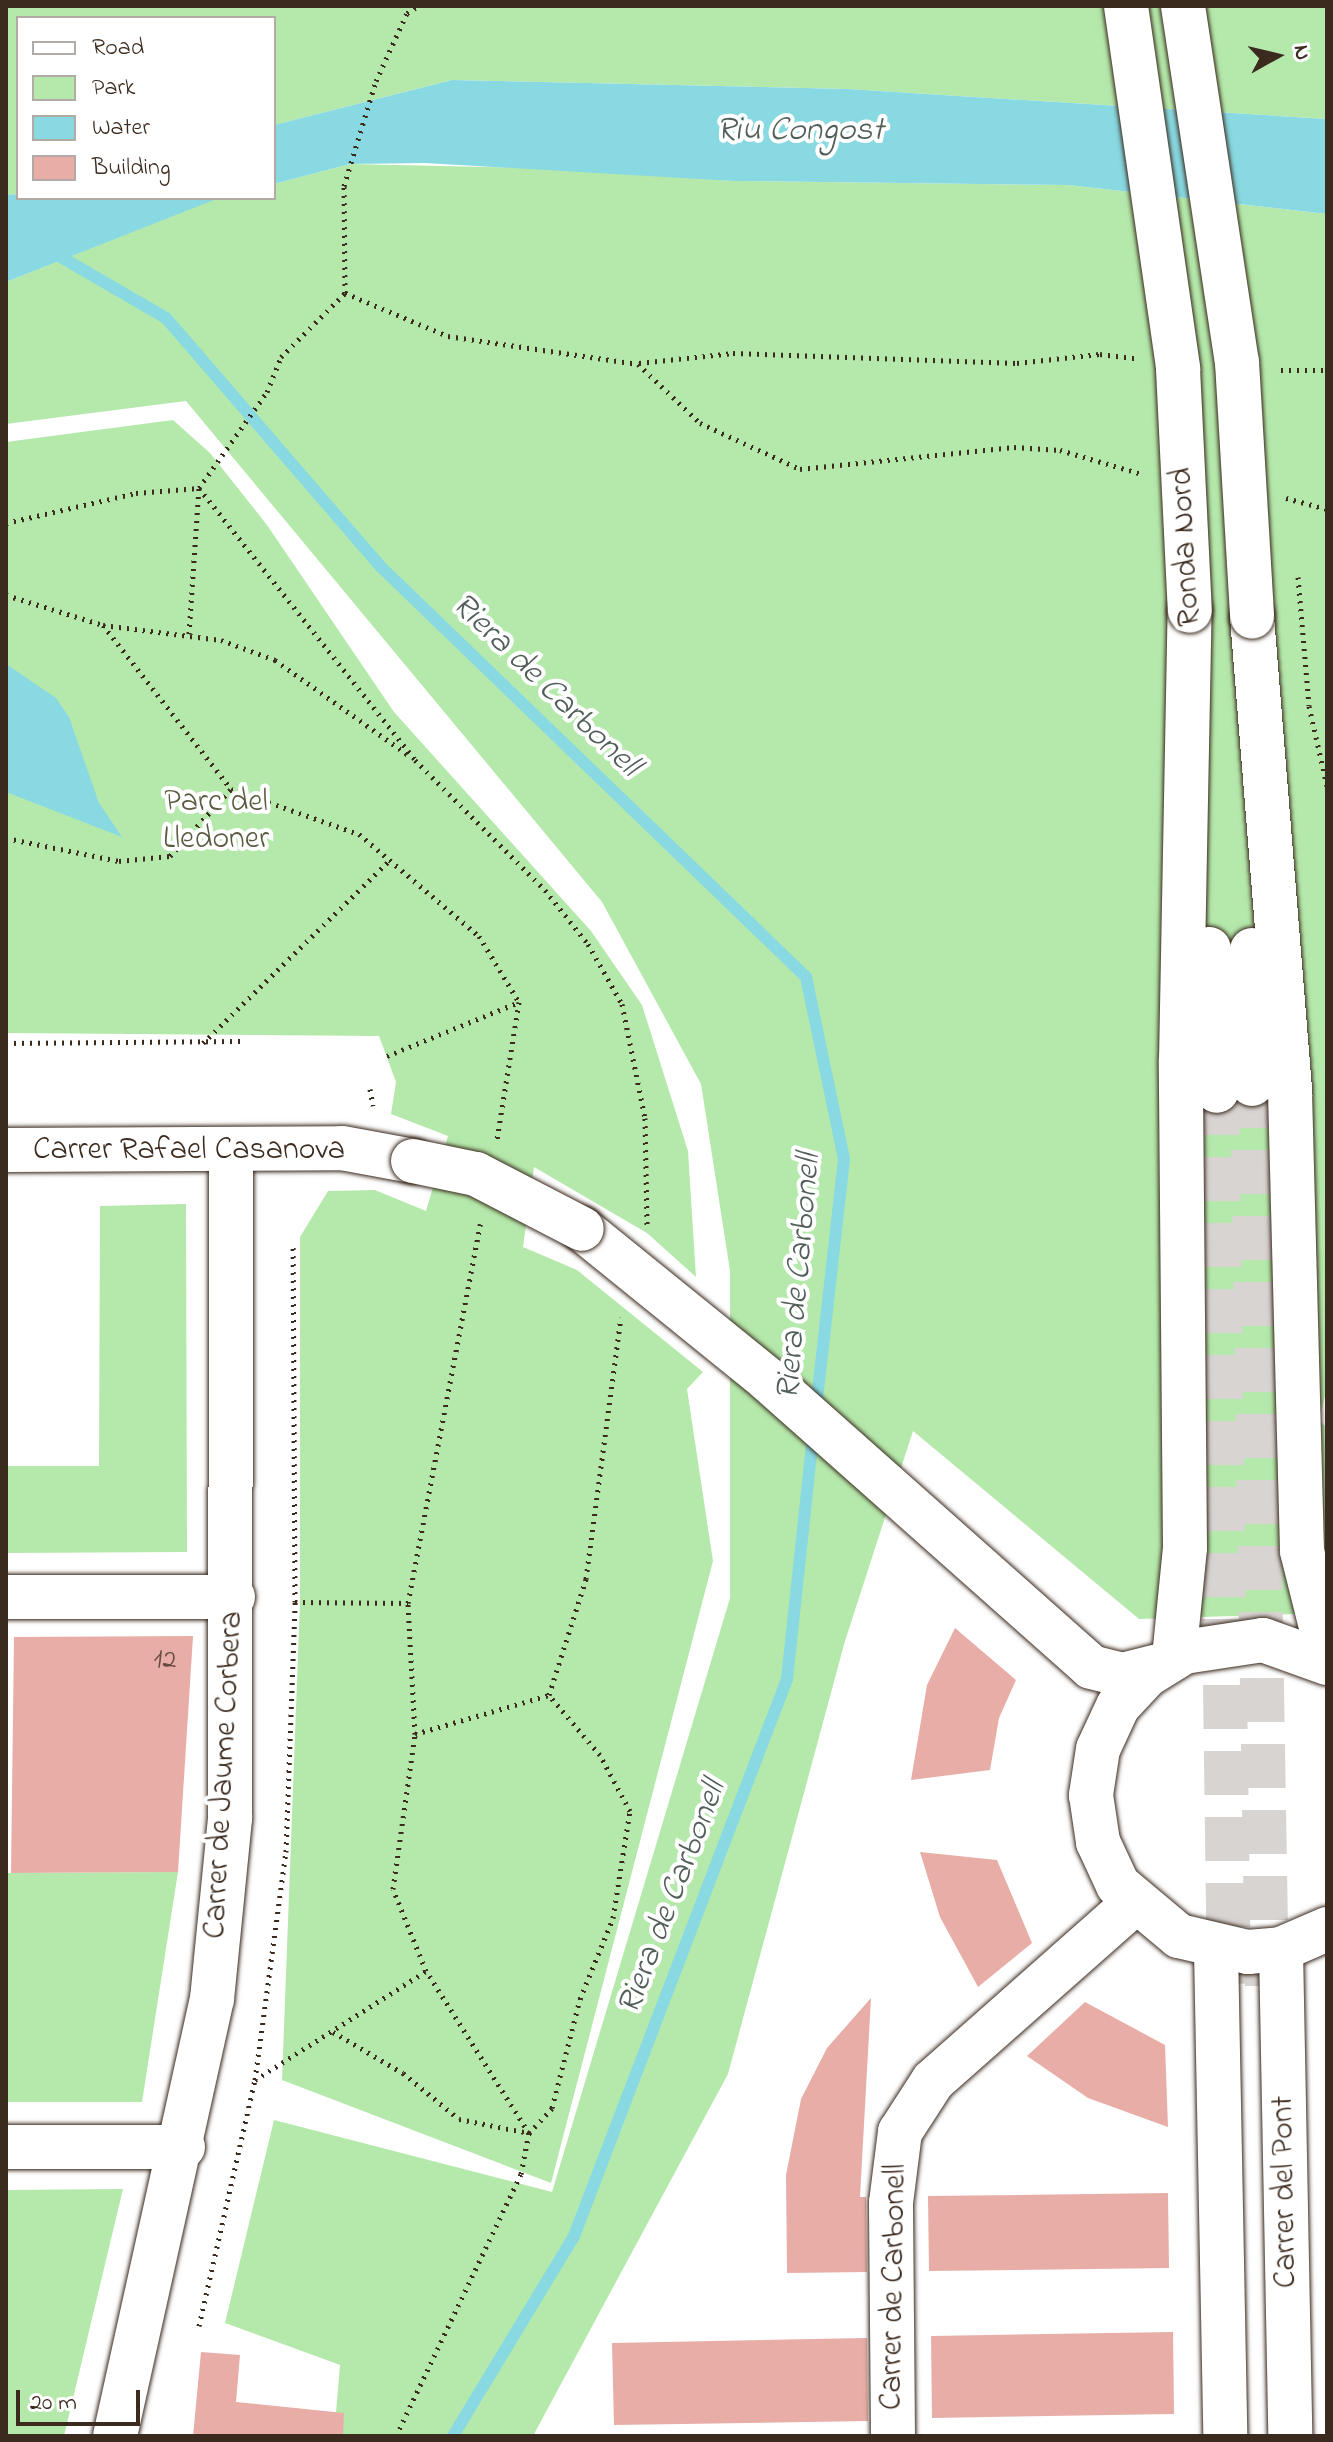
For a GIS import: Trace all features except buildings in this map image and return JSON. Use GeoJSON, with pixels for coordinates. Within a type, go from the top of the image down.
{"type":"FeatureCollection","features":[{"type":"Feature","properties":{"kind":"main road","name":"Ronda Nord"},"geometry":{"type":"LineString","coordinates":[[1126,6],[1177,363],[1190,611],[1235,1087],[1252,617],[1237,362],[1183,6]]}},
{"type":"Feature","properties":{"kind":"main road"},"geometry":{"type":"LineString","coordinates":[[1098,1749],[1118,1706],[1168,1662],[1185,1548],[1181,1060],[1190,611]]}},
{"type":"Feature","properties":{"kind":"main road"},"geometry":{"type":"LineString","coordinates":[[1252,617],[1290,1092],[1302,1551],[1327,1651]]}},
{"type":"Feature","properties":{"kind":"main road","name":"Carrer Rafael Casanova"},"geometry":{"type":"LineString","coordinates":[[6,1150],[342,1148],[476,1174],[582,1229],[635,1269],[767,1379],[1076,1656]]}},
{"type":"Feature","properties":{"kind":"main road","name":"Carrer de Jaume Corbera"},"geometry":{"type":"LineString","coordinates":[[115,2436],[183,2147],[212,1999],[230,1818],[233,1597],[231,1150]]}},
{"type":"Feature","properties":{"kind":"main road"},"geometry":{"type":"LineString","coordinates":[[6,1597],[233,1597]]}},
{"type":"Feature","properties":{"kind":"main road"},"geometry":{"type":"LineString","coordinates":[[1076,1656],[1105,1673],[1168,1662],[1223,1641],[1263,1640],[1327,1663]]}},
{"type":"Feature","properties":{"kind":"main road"},"geometry":{"type":"LineString","coordinates":[[1076,1656],[1105,1699],[1091,1795],[1098,1842],[1135,1902],[1179,1936],[1216,1949],[1281,1949],[1327,1929]]}},
{"type":"Feature","properties":{"kind":"main road","name":"Carrer de Carbonell"},"geometry":{"type":"LineString","coordinates":[[893,2436],[891,2203],[900,2132],[933,2081],[1135,1902]]}},
{"type":"Feature","properties":{"kind":"main road","name":"Carrer del Pont"},"geometry":{"type":"LineString","coordinates":[[1216,1949],[1225,2436]]}},
{"type":"Feature","properties":{"kind":"main road","name":"Carrer del Pont"},"geometry":{"type":"LineString","coordinates":[[1281,1949],[1290,2436]]}},
{"type":"Feature","properties":{"kind":"main road"},"geometry":{"type":"LineString","coordinates":[[6,2147],[183,2147]]}},
{"type":"Feature","properties":{"kind":"path"},"geometry":{"type":"LineString","coordinates":[[189,634],[199,488],[267,392],[281,357],[345,293],[344,186],[376,81],[407,13],[418,6]]}},
{"type":"Feature","properties":{"kind":"path"},"geometry":{"type":"LineString","coordinates":[[345,293],[448,336],[638,364],[733,353],[1017,363],[1100,354],[1177,363]]}},
{"type":"Feature","properties":{"kind":"path"},"geometry":{"type":"LineString","coordinates":[[638,364],[700,423],[800,469],[1014,447],[1060,450],[1155,477]]}},
{"type":"Feature","properties":{"kind":"path"},"geometry":{"type":"LineString","coordinates":[[1273,370],[1327,370]]}},
{"type":"Feature","properties":{"kind":"path"},"geometry":{"type":"LineString","coordinates":[[6,523],[136,493],[199,488]]}},
{"type":"Feature","properties":{"kind":"path"},"geometry":{"type":"LineString","coordinates":[[199,488],[415,760],[545,890],[622,1004],[645,1118],[647,1233],[635,1269],[598,1457],[586,1579],[549,1695]]}},
{"type":"Feature","properties":{"kind":"path"},"geometry":{"type":"LineString","coordinates":[[1277,497],[1327,509]]}},
{"type":"Feature","properties":{"kind":"path"},"geometry":{"type":"LineString","coordinates":[[1298,577],[1309,706],[1327,786]]}},
{"type":"Feature","properties":{"kind":"path"},"geometry":{"type":"LineString","coordinates":[[6,595],[103,625],[189,634],[275,660],[415,760]]}},
{"type":"Feature","properties":{"kind":"path"},"geometry":{"type":"LineString","coordinates":[[103,625],[231,789],[359,834],[479,936],[519,1002],[496,1144]]}},
{"type":"Feature","properties":{"kind":"path"},"geometry":{"type":"LineString","coordinates":[[6,838],[119,861],[170,856],[231,789]]}},
{"type":"Feature","properties":{"kind":"path"},"geometry":{"type":"LineString","coordinates":[[203,1043],[390,860]]}},
{"type":"Feature","properties":{"kind":"path"},"geometry":{"type":"LineString","coordinates":[[387,1056],[519,1002]]}},
{"type":"Feature","properties":{"kind":"path"},"geometry":{"type":"LineString","coordinates":[[6,1043],[240,1041]]}},
{"type":"Feature","properties":{"kind":"path"},"geometry":{"type":"LineString","coordinates":[[370,1089],[373,1106]]}},
{"type":"Feature","properties":{"kind":"path"},"geometry":{"type":"LineString","coordinates":[[481,1220],[408,1603],[415,1734],[393,1889],[426,1971],[529,2133]]}},
{"type":"Feature","properties":{"kind":"path"},"geometry":{"type":"LineString","coordinates":[[295,1602],[408,1603]]}},
{"type":"Feature","properties":{"kind":"path"},"geometry":{"type":"LineString","coordinates":[[415,1734],[549,1695]]}},
{"type":"Feature","properties":{"kind":"path"},"geometry":{"type":"LineString","coordinates":[[396,2436],[521,2174],[529,2133],[552,2108],[580,1999],[613,1918],[630,1811],[600,1755],[549,1695]]}},
{"type":"Feature","properties":{"kind":"path"},"geometry":{"type":"LineString","coordinates":[[255,2080],[426,1971]]}},
{"type":"Feature","properties":{"kind":"path"},"geometry":{"type":"LineString","coordinates":[[333,2032],[403,2073],[459,2119],[529,2133]]}},
{"type":"Feature","properties":{"kind":"green space"},"geometry":{"type":"Polygon","coordinates":[[[6,6],[1327,6],[1327,119],[848,89],[452,80],[276,124],[276,16],[16,16],[16,194],[6,195],[6,6]]]}},
{"type":"Feature","properties":{"kind":"green space"},"geometry":{"type":"Polygon","coordinates":[[[350,164],[584,169],[733,181],[1068,185],[1327,214],[1327,1388],[1319,1420],[1327,1428],[1327,1613],[1139,1619],[913,1431],[845,1641],[728,2074],[533,2436],[334,2436],[340,2365],[225,2323],[274,2120],[552,2192],[730,1598],[730,1271],[701,1084],[602,902],[186,401],[6,424],[6,282],[212,200],[276,200],[276,183],[350,164]]]}},
{"type":"Feature","properties":{"kind":"green space","name":"Parc del Lledoner"},"geometry":{"type":"Polygon","coordinates":[[[173,420],[210,453],[267,525],[394,712],[591,931],[642,1005],[688,1151],[696,1277],[647,1233],[534,1167],[523,1247],[577,1270],[703,1372],[687,1389],[713,1561],[551,2183],[282,2080],[300,1602],[300,1237],[328,1191],[375,1190],[426,1211],[448,1136],[391,1114],[396,1082],[379,1036],[6,1033],[6,442],[173,420]]]}},
{"type":"Feature","properties":{"kind":"green space"},"geometry":{"type":"Polygon","coordinates":[[[186,1204],[187,1552],[6,1553],[6,1466],[99,1466],[100,1206],[186,1204]]]}},
{"type":"Feature","properties":{"kind":"green space"},"geometry":{"type":"Polygon","coordinates":[[[178,1872],[142,2102],[6,2102],[6,1873],[178,1872]]]}},
{"type":"Feature","properties":{"kind":"green space"},"geometry":{"type":"Polygon","coordinates":[[[123,2189],[64,2436],[6,2436],[6,2190],[123,2189]]]}},
{"type":"Feature","properties":{"kind":"water","name":"Riu Congost"},"geometry":{"type":"Polygon","coordinates":[[[452,80],[848,89],[1327,119],[1327,214],[1068,185],[733,181],[425,163],[350,164],[276,183],[276,124],[452,80]]]}},
{"type":"Feature","properties":{"kind":"water"},"geometry":{"type":"Polygon","coordinates":[[[16,194],[16,200],[214,200],[6,282],[6,195],[16,194]]]}},
{"type":"Feature","properties":{"kind":"water"},"geometry":{"type":"Polygon","coordinates":[[[6,664],[56,698],[69,717],[99,803],[122,837],[6,792],[6,664]]]}},
{"type":"Feature","properties":{"kind":"waterway","name":"Riera de Carbonell"},"geometry":{"type":"LineString","coordinates":[[54,253],[166,318],[380,566],[806,977],[844,1159],[816,1408]]}},
{"type":"Feature","properties":{"kind":"waterway","name":"Riera de Carbonell"},"geometry":{"type":"LineString","coordinates":[[453,2436],[574,2236],[787,1679],[813,1434]]}},
{"type":"Feature","properties":{"kind":"tunnel"},"geometry":{"type":"LineString","coordinates":[[1252,1084],[1267,1990]]}},
{"type":"Feature","properties":{"kind":"tunnel"},"geometry":{"type":"LineString","coordinates":[[1217,1091],[1229,1984]]}}]}
